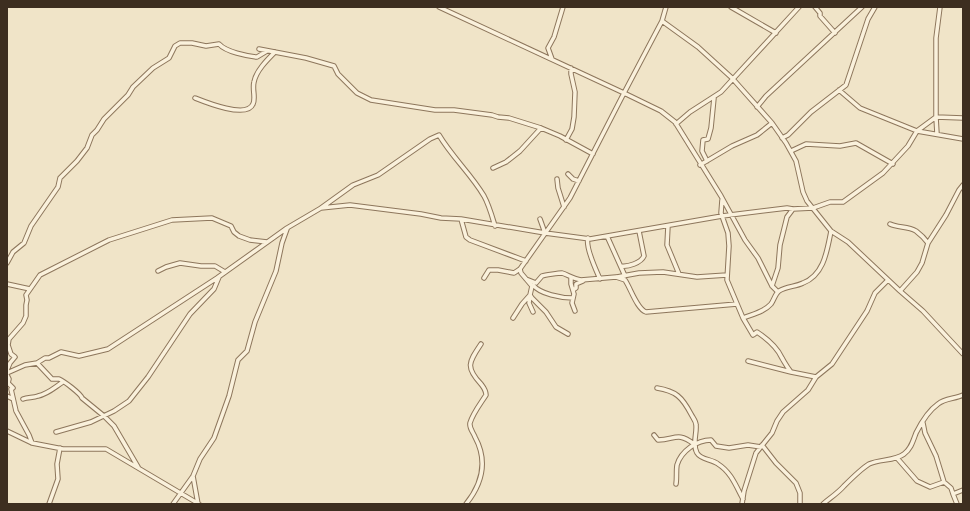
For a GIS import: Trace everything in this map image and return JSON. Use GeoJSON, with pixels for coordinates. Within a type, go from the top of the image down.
{"type":"FeatureCollection","features":[{"type":"Feature","properties":{"kind":"street"},"geometry":{"type":"LineString","coordinates":[[439,7],[661,111],[676,124],[700,165],[721,196],[730,215],[758,258],[772,286],[778,292]]}},
{"type":"Feature","properties":{"kind":"street"},"geometry":{"type":"LineString","coordinates":[[552,59],[548,48],[554,37],[564,7]]}},
{"type":"Feature","properties":{"kind":"street"},"geometry":{"type":"LineString","coordinates":[[484,278],[489,270],[514,273],[520,269],[564,207],[662,21],[666,7]]}},
{"type":"Feature","properties":{"kind":"street"},"geometry":{"type":"LineString","coordinates":[[731,7],[776,33]]}},
{"type":"Feature","properties":{"kind":"street"},"geometry":{"type":"LineString","coordinates":[[676,124],[690,112],[714,98],[721,92],[732,78],[765,46],[799,7]]}},
{"type":"Feature","properties":{"kind":"street"},"geometry":{"type":"LineString","coordinates":[[815,7],[820,13],[820,16],[835,33]]}},
{"type":"Feature","properties":{"kind":"street"},"geometry":{"type":"LineString","coordinates":[[757,107],[766,96],[862,7]]}},
{"type":"Feature","properties":{"kind":"street"},"geometry":{"type":"LineString","coordinates":[[782,138],[788,135],[811,112],[846,85],[868,19],[874,7]]}},
{"type":"Feature","properties":{"kind":"street"},"geometry":{"type":"LineString","coordinates":[[937,134],[936,38],[940,7]]}},
{"type":"Feature","properties":{"kind":"street"},"geometry":{"type":"LineString","coordinates":[[662,21],[698,47],[732,78],[772,123],[791,151],[799,170],[803,192],[813,208],[831,231],[848,242],[900,292],[923,311],[963,354]]}},
{"type":"Feature","properties":{"kind":"street"},"geometry":{"type":"LineString","coordinates":[[7,263],[13,252],[24,243],[31,226],[58,187],[60,178],[77,161],[87,148],[92,135],[141,79],[169,58],[175,46],[180,43],[192,43],[206,46],[219,44],[229,51],[257,56],[267,51]]}},
{"type":"Feature","properties":{"kind":"street"},"geometry":{"type":"LineString","coordinates":[[259,49],[306,58],[334,66],[338,74],[357,93],[371,100],[435,110],[454,110],[492,115],[498,118],[509,118],[541,128],[593,154]]}},
{"type":"Feature","properties":{"kind":"street"},"geometry":{"type":"LineString","coordinates":[[195,98],[235,110],[245,110],[251,108],[254,104],[254,82],[258,72],[275,52]]}},
{"type":"Feature","properties":{"kind":"street"},"geometry":{"type":"LineString","coordinates":[[566,140],[572,129],[574,117],[575,92],[571,68]]}},
{"type":"Feature","properties":{"kind":"street"},"geometry":{"type":"LineString","coordinates":[[839,90],[860,108],[917,132],[963,139]]}},
{"type":"Feature","properties":{"kind":"street"},"geometry":{"type":"LineString","coordinates":[[707,161],[702,150],[703,140],[708,139],[712,128],[714,98]]}},
{"type":"Feature","properties":{"kind":"street"},"geometry":{"type":"LineString","coordinates":[[321,208],[350,205],[441,218],[461,219],[545,234],[588,238],[639,231],[722,216],[787,208],[793,210],[813,208],[830,202],[843,202],[883,173],[893,164],[908,146],[917,132],[936,117],[963,118]]}},
{"type":"Feature","properties":{"kind":"street"},"geometry":{"type":"LineString","coordinates":[[700,165],[732,146],[757,135],[772,123]]}},
{"type":"Feature","properties":{"kind":"street"},"geometry":{"type":"LineString","coordinates":[[494,168],[506,162],[520,151],[541,128]]}},
{"type":"Feature","properties":{"kind":"street"},"geometry":{"type":"LineString","coordinates":[[32,443],[16,411],[11,389],[13,388],[8,383],[9,378],[7,374],[25,365],[37,363],[45,358],[49,358],[61,352],[79,356],[108,349],[225,272],[287,228],[321,208],[353,185],[378,174],[430,139],[439,135],[447,148],[476,184],[484,197],[495,226]]}},
{"type":"Feature","properties":{"kind":"street"},"geometry":{"type":"LineString","coordinates":[[791,151],[806,144],[840,146],[856,143],[893,164]]}},
{"type":"Feature","properties":{"kind":"street"},"geometry":{"type":"LineString","coordinates":[[568,174],[573,179],[579,181]]}},
{"type":"Feature","properties":{"kind":"street"},"geometry":{"type":"LineString","coordinates":[[557,179],[558,188],[564,207]]}},
{"type":"Feature","properties":{"kind":"street"},"geometry":{"type":"LineString","coordinates":[[900,292],[917,272],[922,263],[928,243],[946,215],[958,190],[963,185]]}},
{"type":"Feature","properties":{"kind":"street"},"geometry":{"type":"LineString","coordinates":[[721,196],[721,212],[728,233],[729,246],[727,275],[729,286],[743,318],[753,335],[757,332],[770,342],[782,356],[785,365],[791,372]]}},
{"type":"Feature","properties":{"kind":"street"},"geometry":{"type":"LineString","coordinates":[[772,286],[778,268],[780,245],[787,217],[793,210]]}},
{"type":"Feature","properties":{"kind":"street"},"geometry":{"type":"LineString","coordinates":[[7,370],[15,357],[11,354],[8,345],[9,339],[23,323],[26,316],[26,295],[40,275],[100,246],[109,240],[172,220],[212,218],[231,226],[234,232],[239,236],[250,240],[267,242]]}},
{"type":"Feature","properties":{"kind":"street"},"geometry":{"type":"LineString","coordinates":[[461,219],[466,237],[470,240],[526,261]]}},
{"type":"Feature","properties":{"kind":"street"},"geometry":{"type":"LineString","coordinates":[[540,220],[545,234]]}},
{"type":"Feature","properties":{"kind":"street"},"geometry":{"type":"LineString","coordinates":[[890,224],[917,232],[928,243]]}},
{"type":"Feature","properties":{"kind":"street"},"geometry":{"type":"LineString","coordinates":[[668,226],[667,245],[679,274]]}},
{"type":"Feature","properties":{"kind":"street"},"geometry":{"type":"LineString","coordinates":[[173,504],[193,476],[200,459],[214,438],[229,396],[238,360],[247,351],[256,322],[276,271],[287,228]]}},
{"type":"Feature","properties":{"kind":"street"},"geometry":{"type":"LineString","coordinates":[[621,266],[643,260],[644,256],[639,231]]}},
{"type":"Feature","properties":{"kind":"street"},"geometry":{"type":"LineString","coordinates":[[743,318],[763,311],[771,304],[778,292],[789,286],[803,283],[819,272],[828,247],[831,231]]}},
{"type":"Feature","properties":{"kind":"street"},"geometry":{"type":"LineString","coordinates":[[607,236],[625,276]]}},
{"type":"Feature","properties":{"kind":"street"},"geometry":{"type":"LineString","coordinates":[[588,238],[586,242],[600,279]]}},
{"type":"Feature","properties":{"kind":"street"},"geometry":{"type":"LineString","coordinates":[[158,271],[180,263],[189,266],[215,266],[225,272]]}},
{"type":"Feature","properties":{"kind":"street"},"geometry":{"type":"LineString","coordinates":[[520,269],[521,273],[532,286],[539,291],[549,295],[573,298]]}},
{"type":"Feature","properties":{"kind":"street"},"geometry":{"type":"LineString","coordinates":[[533,312],[529,303],[532,286],[542,276],[546,275],[561,273],[576,280],[600,279],[638,273],[663,272],[697,277],[727,275]]}},
{"type":"Feature","properties":{"kind":"street"},"geometry":{"type":"LineString","coordinates":[[56,432],[77,427],[104,416],[129,401],[148,377],[190,314],[214,289],[219,276]]}},
{"type":"Feature","properties":{"kind":"street"},"geometry":{"type":"LineString","coordinates":[[616,277],[625,280],[632,291],[639,308],[646,312],[737,304]]}},
{"type":"Feature","properties":{"kind":"street"},"geometry":{"type":"LineString","coordinates":[[572,278],[572,303],[575,311]]}},
{"type":"Feature","properties":{"kind":"street"},"geometry":{"type":"LineString","coordinates":[[526,279],[536,283]]}},
{"type":"Feature","properties":{"kind":"street"},"geometry":{"type":"LineString","coordinates":[[573,290],[576,288],[576,284],[586,279]]}},
{"type":"Feature","properties":{"kind":"street"},"geometry":{"type":"LineString","coordinates":[[742,504],[744,500],[744,491],[756,453],[772,432],[783,412],[808,390],[816,377],[832,364],[867,311],[875,293],[888,280]]}},
{"type":"Feature","properties":{"kind":"street"},"geometry":{"type":"LineString","coordinates":[[7,284],[30,289]]}},
{"type":"Feature","properties":{"kind":"street"},"geometry":{"type":"LineString","coordinates":[[513,318],[530,295]]}},
{"type":"Feature","properties":{"kind":"street"},"geometry":{"type":"LineString","coordinates":[[530,295],[546,312],[556,327],[568,334]]}},
{"type":"Feature","properties":{"kind":"street"},"geometry":{"type":"LineString","coordinates":[[466,504],[476,489],[482,476],[480,449],[471,431],[470,423],[486,395],[486,391],[474,378],[469,365],[480,344]]}},
{"type":"Feature","properties":{"kind":"street"},"geometry":{"type":"LineString","coordinates":[[748,361],[816,377]]}},
{"type":"Feature","properties":{"kind":"street"},"geometry":{"type":"LineString","coordinates":[[37,363],[52,379],[60,379],[81,394],[82,398],[114,426],[139,468]]}},
{"type":"Feature","properties":{"kind":"street"},"geometry":{"type":"LineString","coordinates":[[23,399],[47,393],[63,382]]}},
{"type":"Feature","properties":{"kind":"street"},"geometry":{"type":"LineString","coordinates":[[657,388],[670,390],[679,395],[686,404],[696,424],[694,444],[697,453],[704,459],[718,463],[732,476],[744,500]]}},
{"type":"Feature","properties":{"kind":"street"},"geometry":{"type":"LineString","coordinates":[[823,504],[868,465],[880,460],[897,458],[903,455],[910,447],[923,423],[936,405],[945,400],[954,399],[963,395]]}},
{"type":"Feature","properties":{"kind":"street"},"geometry":{"type":"LineString","coordinates":[[7,396],[13,399]]}},
{"type":"Feature","properties":{"kind":"street"},"geometry":{"type":"LineString","coordinates":[[923,423],[925,433],[936,456],[944,482],[951,488],[957,504]]}},
{"type":"Feature","properties":{"kind":"street"},"geometry":{"type":"LineString","coordinates":[[7,430],[32,443],[60,448],[106,449],[198,504]]}},
{"type":"Feature","properties":{"kind":"street"},"geometry":{"type":"LineString","coordinates":[[654,435],[658,440],[676,436],[686,438],[694,444]]}},
{"type":"Feature","properties":{"kind":"street"},"geometry":{"type":"LineString","coordinates":[[676,484],[678,464],[694,444],[703,440],[711,440],[716,446],[724,446],[729,448],[762,446]]}},
{"type":"Feature","properties":{"kind":"street"},"geometry":{"type":"LineString","coordinates":[[762,446],[796,483],[800,493],[800,504]]}},
{"type":"Feature","properties":{"kind":"street"},"geometry":{"type":"LineString","coordinates":[[49,504],[58,479],[57,464],[60,448]]}},
{"type":"Feature","properties":{"kind":"street"},"geometry":{"type":"LineString","coordinates":[[897,458],[917,481],[930,487],[944,482]]}},
{"type":"Feature","properties":{"kind":"street"},"geometry":{"type":"LineString","coordinates":[[193,476],[198,504]]}},
{"type":"Feature","properties":{"kind":"street"},"geometry":{"type":"LineString","coordinates":[[953,494],[963,490]]}}]}
